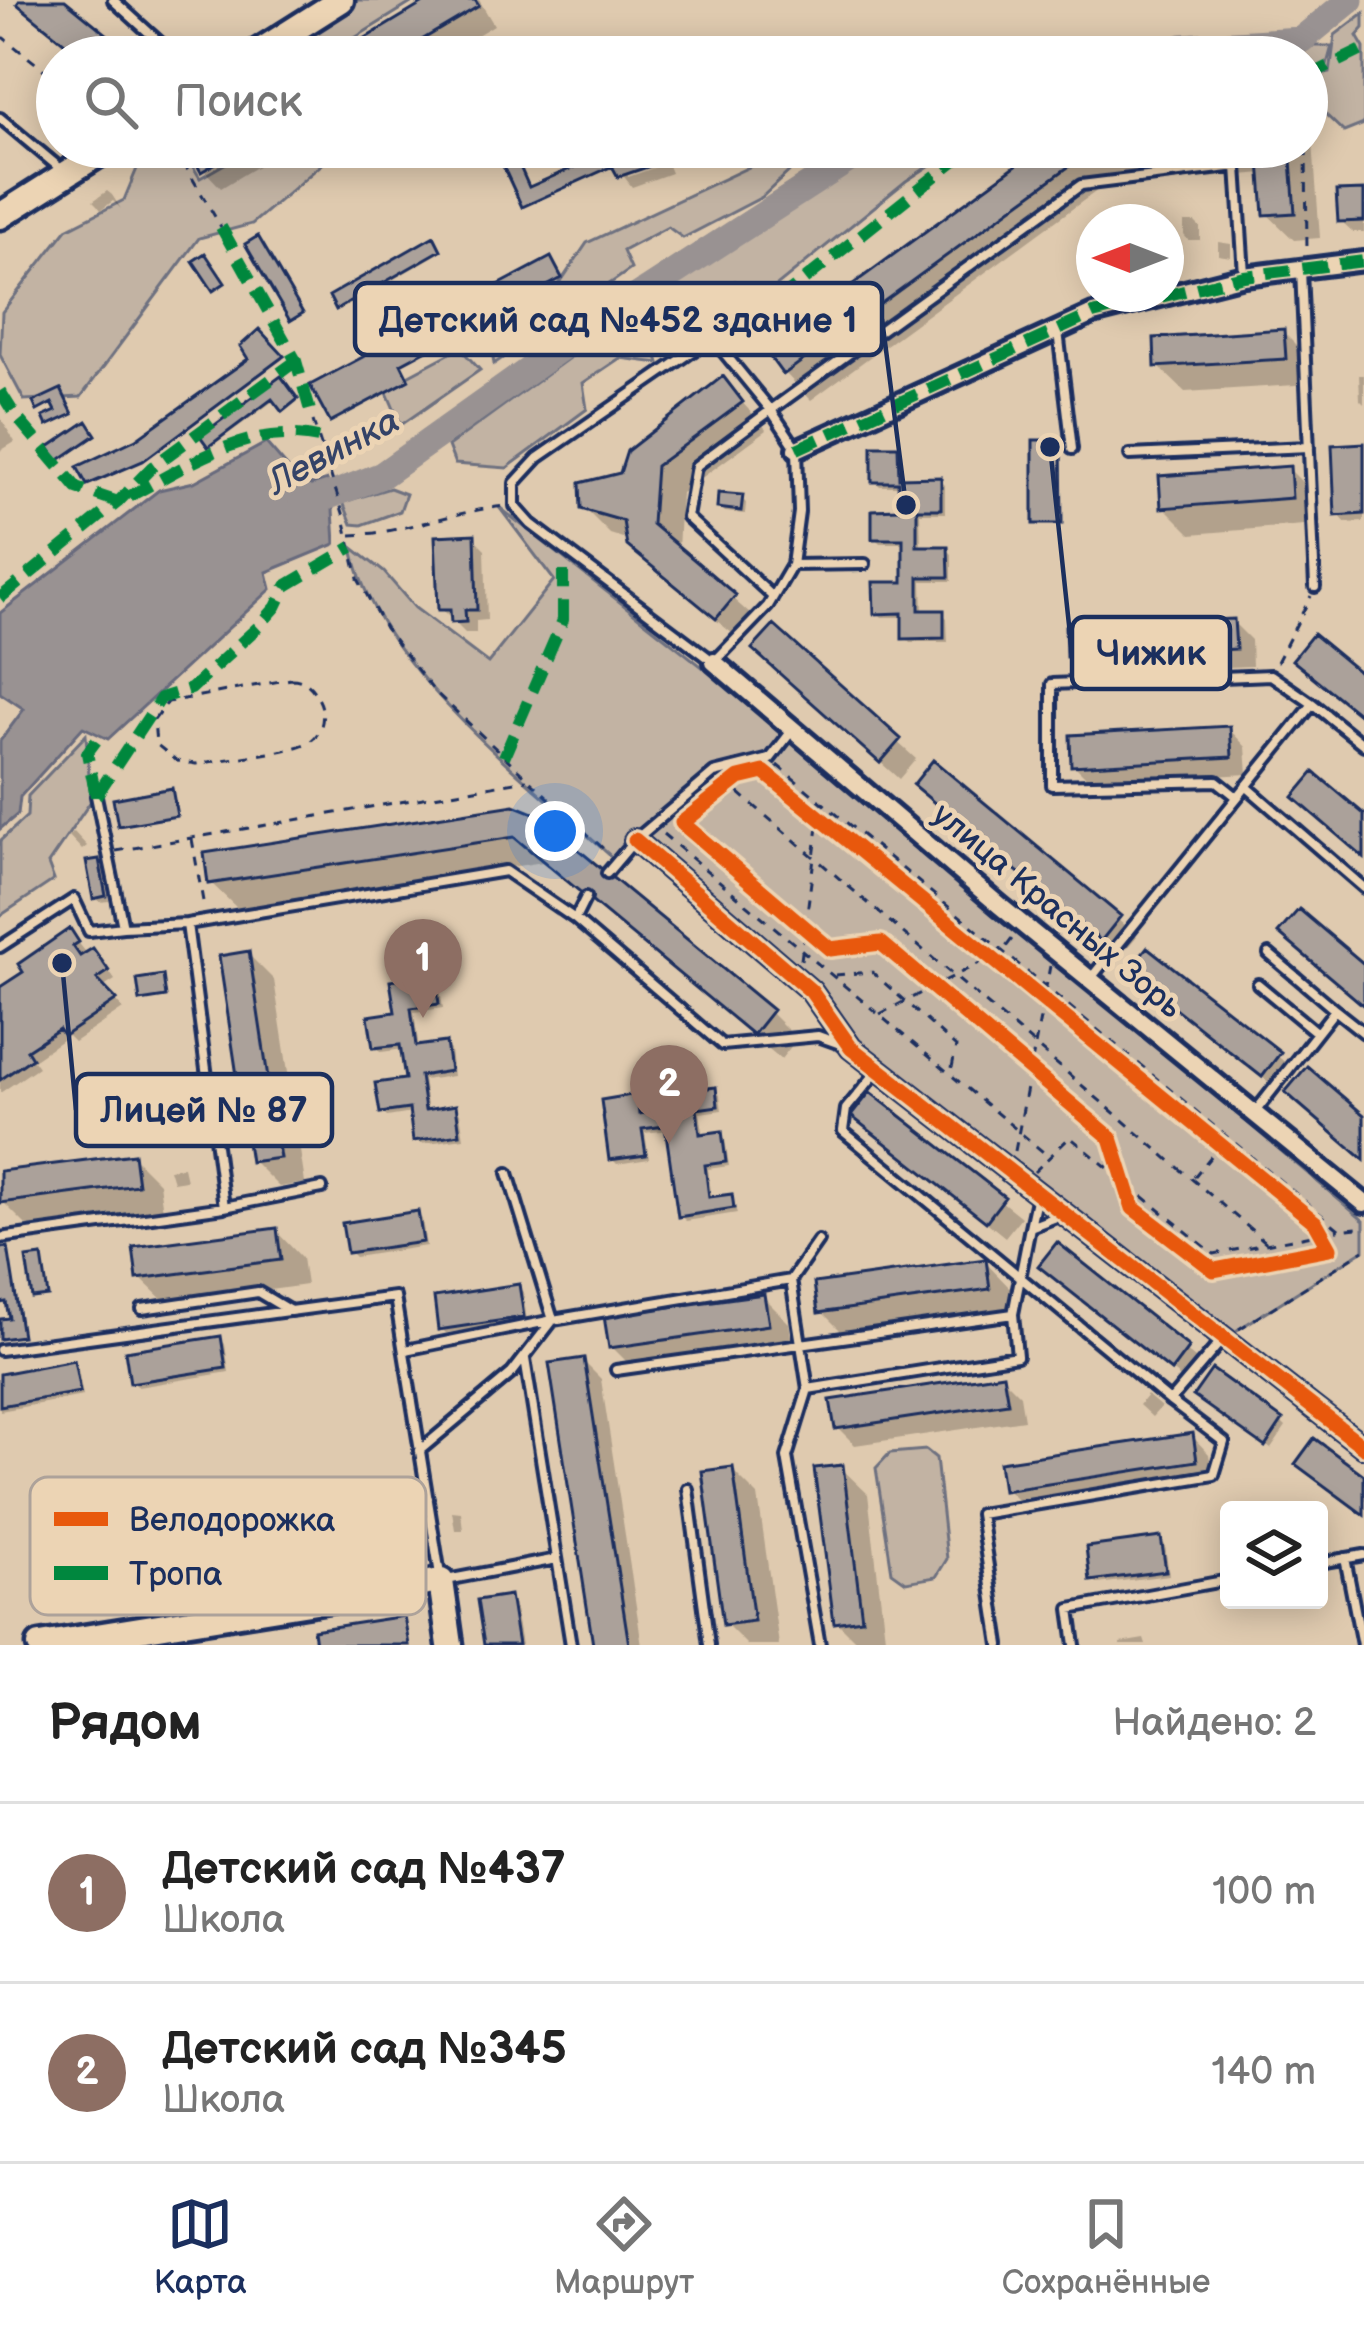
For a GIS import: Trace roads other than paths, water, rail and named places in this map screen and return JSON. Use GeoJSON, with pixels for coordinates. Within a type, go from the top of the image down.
{"type":"FeatureCollection","features":[{"type":"Feature","properties":{"kind":"street"},"geometry":{"type":"LineString","coordinates":[[284,36],[341,0]]}},
{"type":"Feature","properties":{"kind":"street"},"geometry":{"type":"LineString","coordinates":[[0,216],[76,168]]}},
{"type":"Feature","properties":{"kind":"street"},"geometry":{"type":"LineString","coordinates":[[797,448],[1093,314],[1244,276],[1364,261]]}},
{"type":"Feature","properties":{"kind":"street","name":"улица Красных Зорь"},"geometry":{"type":"LineString","coordinates":[[714,662],[1053,950],[1364,1203]]}},
{"type":"Feature","properties":{"kind":"street"},"geometry":{"type":"LineString","coordinates":[[635,840],[812,992],[851,1048],[1364,1447]]}},
{"type":"Feature","properties":{"kind":"street"},"geometry":{"type":"LineString","coordinates":[[426,1584],[440,1582],[450,1645]]}},
{"type":"Feature","properties":{"kind":"street"},"geometry":{"type":"LineString","coordinates":[[40,1645],[229,1615]]}},
{"type":"Feature","properties":{"kind":"lane"},"geometry":{"type":"LineString","coordinates":[[113,0],[153,36]]}},
{"type":"Feature","properties":{"kind":"lane"},"geometry":{"type":"LineString","coordinates":[[0,118],[36,148]]}},
{"type":"Feature","properties":{"kind":"lane"},"geometry":{"type":"LineString","coordinates":[[60,168],[67,174]]}},
{"type":"Feature","properties":{"kind":"lane"},"geometry":{"type":"LineString","coordinates":[[773,597],[687,517],[696,466],[1081,185],[1221,168]]}},
{"type":"Feature","properties":{"kind":"lane"},"geometry":{"type":"LineString","coordinates":[[1237,168],[1244,276]]}},
{"type":"Feature","properties":{"kind":"lane"},"geometry":{"type":"LineString","coordinates":[[1304,268],[1315,587]]}},
{"type":"Feature","properties":{"kind":"lane"},"geometry":{"type":"LineString","coordinates":[[1058,329],[1072,449]]}},
{"type":"Feature","properties":{"kind":"lane"},"geometry":{"type":"LineString","coordinates":[[712,338],[797,448],[799,512],[792,565],[773,597],[714,662],[531,524],[514,506],[514,482],[538,458],[712,338]]}},
{"type":"Feature","properties":{"kind":"lane"},"geometry":{"type":"LineString","coordinates":[[1130,455],[1309,447]]}},
{"type":"Feature","properties":{"kind":"lane"},"geometry":{"type":"LineString","coordinates":[[792,565],[865,564]]}},
{"type":"Feature","properties":{"kind":"lane"},"geometry":{"type":"LineString","coordinates":[[1237,797],[1217,781],[1052,785],[1052,684],[1271,675],[1364,746]]}},
{"type":"Feature","properties":{"kind":"lane"},"geometry":{"type":"LineString","coordinates":[[1090,979],[1313,704]]}},
{"type":"Feature","properties":{"kind":"lane"},"geometry":{"type":"LineString","coordinates":[[608,873],[635,840],[714,772],[762,769],[794,729]]}},
{"type":"Feature","properties":{"kind":"lane"},"geometry":{"type":"LineString","coordinates":[[1246,786],[1364,888]]}},
{"type":"Feature","properties":{"kind":"lane"},"geometry":{"type":"LineString","coordinates":[[96,796],[123,927]]}},
{"type":"Feature","properties":{"kind":"lane"},"geometry":{"type":"LineString","coordinates":[[0,947],[74,899],[89,931],[187,924],[505,871],[575,919],[722,1045],[818,1036],[851,1048]]}},
{"type":"Feature","properties":{"kind":"lane"},"geometry":{"type":"LineString","coordinates":[[575,919],[586,897]]}},
{"type":"Feature","properties":{"kind":"lane"},"geometry":{"type":"LineString","coordinates":[[187,924],[224,1207]]}},
{"type":"Feature","properties":{"kind":"lane"},"geometry":{"type":"LineString","coordinates":[[1269,954],[1364,1033]]}},
{"type":"Feature","properties":{"kind":"lane"},"geometry":{"type":"LineString","coordinates":[[1258,984],[1317,1033]]}},
{"type":"Feature","properties":{"kind":"lane"},"geometry":{"type":"LineString","coordinates":[[1254,1113],[1335,1010]]}},
{"type":"Feature","properties":{"kind":"lane"},"geometry":{"type":"LineString","coordinates":[[879,1069],[846,1109],[843,1131],[1224,1442],[1214,1475],[980,1514],[1000,1645]]}},
{"type":"Feature","properties":{"kind":"lane"},"geometry":{"type":"LineString","coordinates":[[508,1173],[553,1320]]}},
{"type":"Feature","properties":{"kind":"lane"},"geometry":{"type":"LineString","coordinates":[[808,1389],[1017,1356],[1013,1314],[1030,1227],[1032,1187]]}},
{"type":"Feature","properties":{"kind":"lane"},"geometry":{"type":"LineString","coordinates":[[0,1238],[224,1207],[322,1188]]}},
{"type":"Feature","properties":{"kind":"lane"},"geometry":{"type":"LineString","coordinates":[[1030,1227],[1066,1213]]}},
{"type":"Feature","properties":{"kind":"lane"},"geometry":{"type":"LineString","coordinates":[[818,1241],[791,1280],[808,1389],[787,1457],[820,1645]]}},
{"type":"Feature","properties":{"kind":"lane"},"geometry":{"type":"LineString","coordinates":[[405,1350],[791,1280]]}},
{"type":"Feature","properties":{"kind":"lane"},"geometry":{"type":"LineString","coordinates":[[142,1309],[258,1292],[290,1310]]}},
{"type":"Feature","properties":{"kind":"lane"},"geometry":{"type":"LineString","coordinates":[[0,1350],[394,1298],[424,1477]]}},
{"type":"Feature","properties":{"kind":"lane"},"geometry":{"type":"LineString","coordinates":[[616,1370],[1013,1314]]}},
{"type":"Feature","properties":{"kind":"lane"},"geometry":{"type":"LineString","coordinates":[[419,1451],[512,1373],[553,1320]]}},
{"type":"Feature","properties":{"kind":"lane"},"geometry":{"type":"LineString","coordinates":[[1170,1401],[1223,1339]]}},
{"type":"Feature","properties":{"kind":"lane"},"geometry":{"type":"LineString","coordinates":[[524,1358],[571,1645]]}},
{"type":"Feature","properties":{"kind":"lane"},"geometry":{"type":"LineString","coordinates":[[426,1488],[440,1582],[557,1559]]}},
{"type":"Feature","properties":{"kind":"lane"},"geometry":{"type":"LineString","coordinates":[[688,1489],[709,1645]]}},
{"type":"Feature","properties":{"kind":"lane"},"geometry":{"type":"LineString","coordinates":[[1328,1561],[1364,1555]]}},
{"type":"Feature","properties":{"kind":"lane"},"geometry":{"type":"LineString","coordinates":[[1345,1558],[1362,1645]]}},
{"type":"Feature","properties":{"kind":"lane"},"geometry":{"type":"LineString","coordinates":[[1075,1645],[1070,1609],[1220,1582]]}},
{"type":"Feature","properties":{"kind":"waterway","name":"Левинка"},"geometry":{"type":"LineString","coordinates":[[1306,36],[1350,0]]}},
{"type":"Feature","properties":{"kind":"waterway","name":"Левинка"},"geometry":{"type":"LineString","coordinates":[[301,507],[382,475],[584,331],[836,168]]}},
{"type":"Feature","properties":{"kind":"place","name":"Чижик"},"geometry":{"type":"Point","coordinates":[1050,447]}},
{"type":"Feature","properties":{"kind":"place","name":"Детский сад №452 здание 1"},"geometry":{"type":"Point","coordinates":[906,505]}},
{"type":"Feature","properties":{"kind":"place","name":"Лицей № 87"},"geometry":{"type":"Point","coordinates":[62,963]}},
{"type":"Feature","properties":{"kind":"place","name":"Детский сад №437"},"geometry":{"type":"Point","coordinates":[423,1018]}},
{"type":"Feature","properties":{"kind":"place","name":"Детский сад №345"},"geometry":{"type":"Point","coordinates":[669,1144]}}]}
